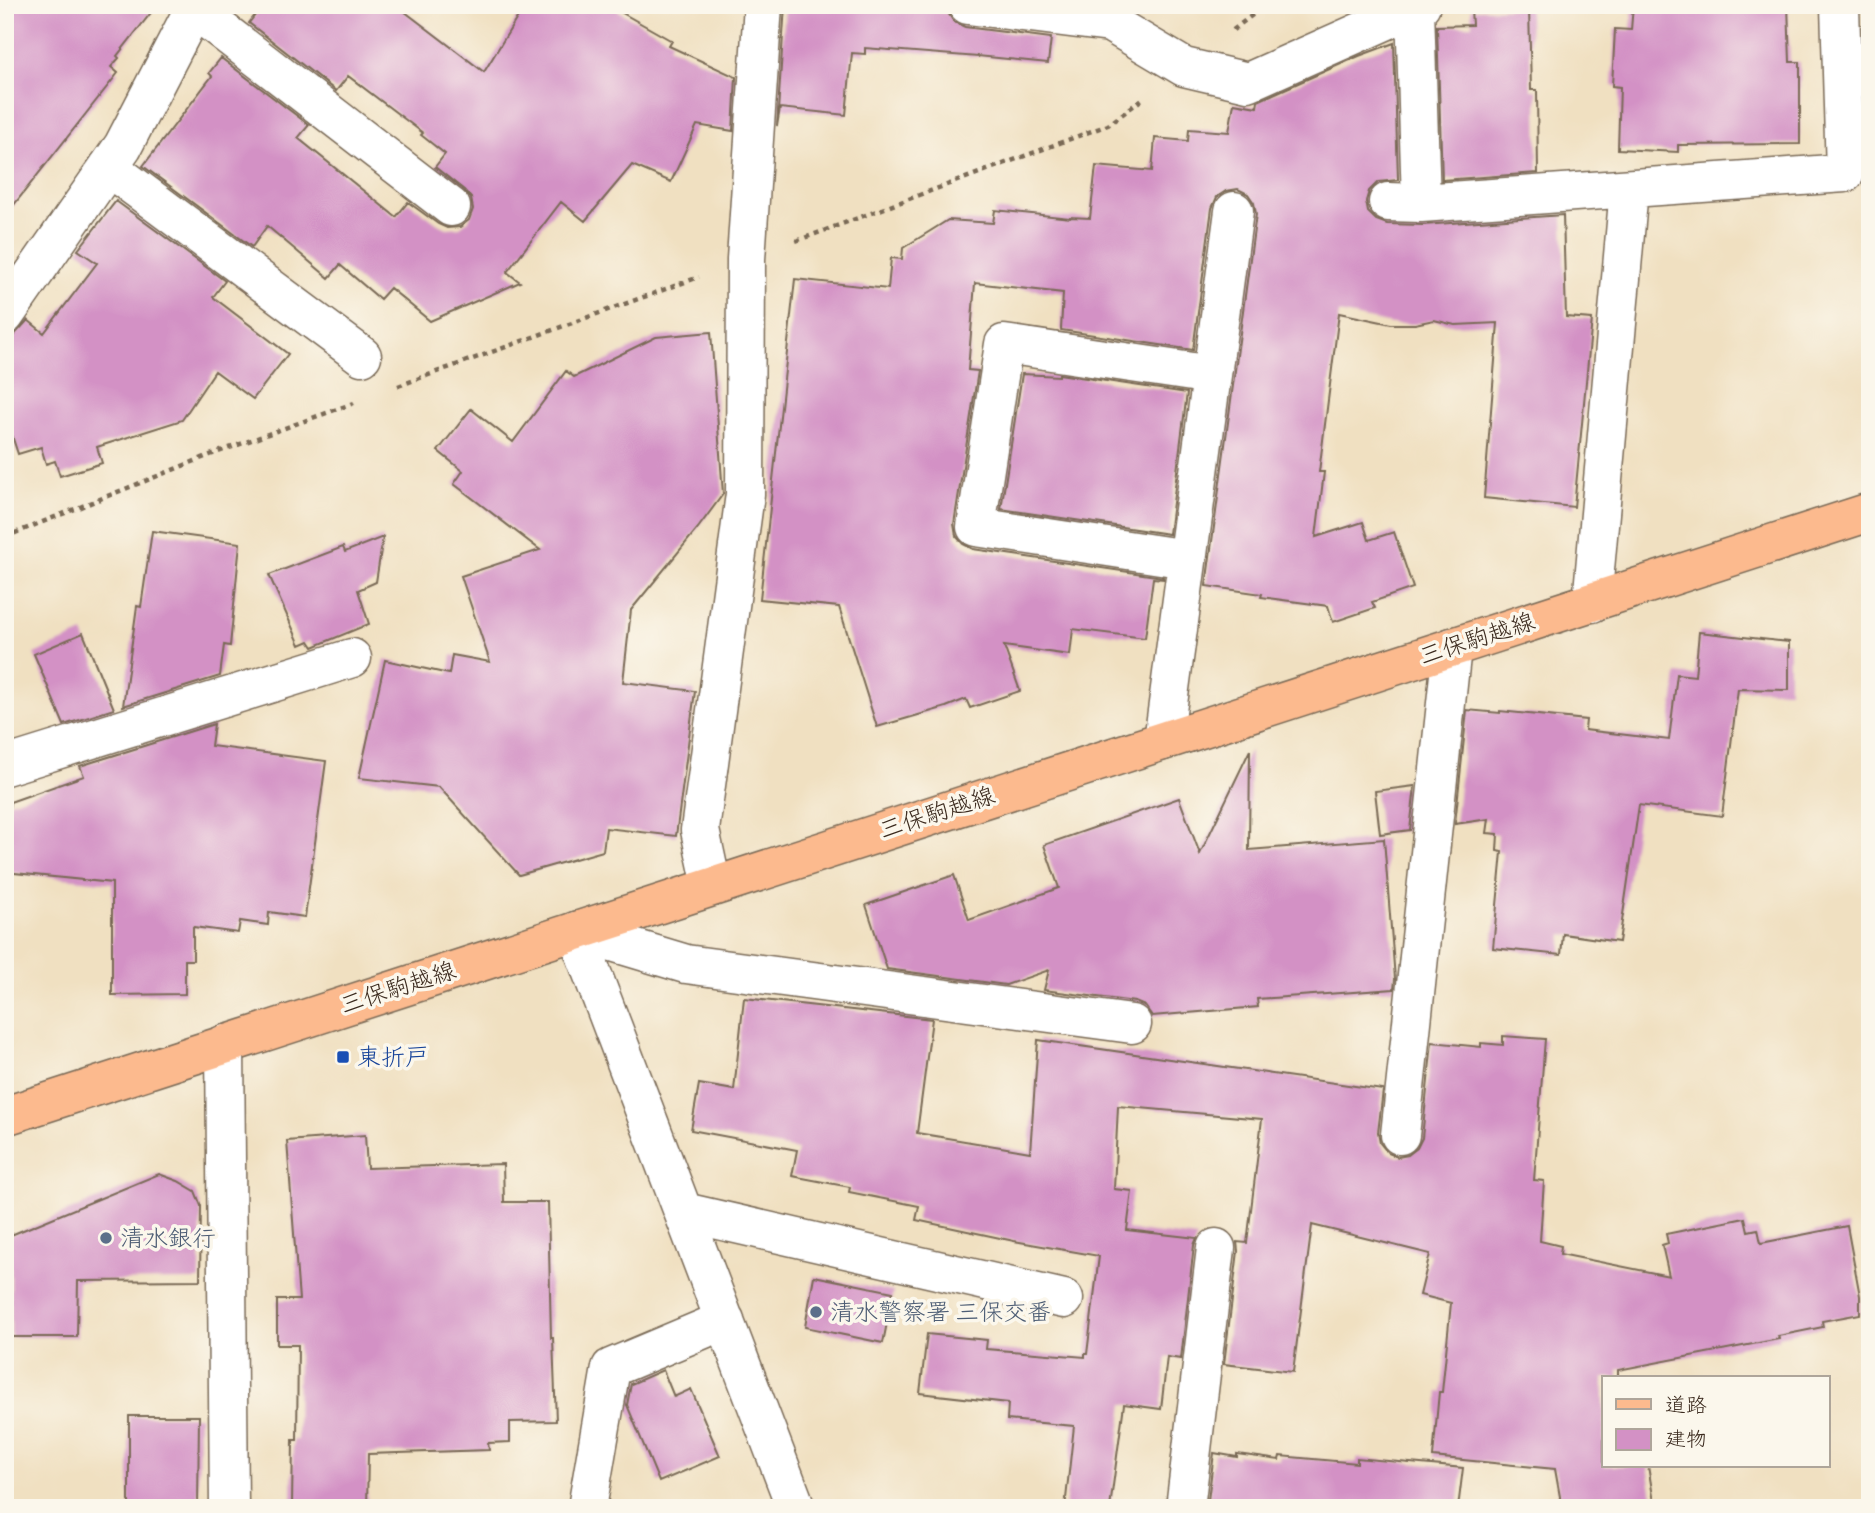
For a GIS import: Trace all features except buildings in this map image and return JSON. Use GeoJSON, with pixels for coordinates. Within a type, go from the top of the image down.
{"type":"FeatureCollection","features":[{"type":"Feature","properties":{"kind":"main road","name":"三保駒越線"},"geometry":{"type":"LineString","coordinates":[[5,1116],[1870,512]]}},
{"type":"Feature","properties":{"kind":"street"},"geometry":{"type":"LineString","coordinates":[[712,886],[700,830],[745,494],[746,260],[763,5]]}},
{"type":"Feature","properties":{"kind":"street"},"geometry":{"type":"LineString","coordinates":[[968,5],[1110,23],[1184,67],[1248,82],[1418,7],[1404,203],[1846,173],[1840,6]]}},
{"type":"Feature","properties":{"kind":"street"},"geometry":{"type":"LineString","coordinates":[[5,315],[123,146],[195,7],[451,207]]}},
{"type":"Feature","properties":{"kind":"street"},"geometry":{"type":"LineString","coordinates":[[108,167],[362,356]]}},
{"type":"Feature","properties":{"kind":"street"},"geometry":{"type":"LineString","coordinates":[[1592,603],[1629,189]]}},
{"type":"Feature","properties":{"kind":"street"},"geometry":{"type":"LineString","coordinates":[[1163,741],[1234,211]]}},
{"type":"Feature","properties":{"kind":"street"},"geometry":{"type":"LineString","coordinates":[[1187,559],[976,527],[1004,344],[1212,375]]}},
{"type":"Feature","properties":{"kind":"street"},"geometry":{"type":"LineString","coordinates":[[1400,1135],[1452,647]]}},
{"type":"Feature","properties":{"kind":"street"},"geometry":{"type":"LineString","coordinates":[[5,766],[352,659]]}},
{"type":"Feature","properties":{"kind":"street"},"geometry":{"type":"LineString","coordinates":[[576,931],[686,964],[1132,1024]]}},
{"type":"Feature","properties":{"kind":"street"},"geometry":{"type":"LineString","coordinates":[[576,931],[796,1508]]}},
{"type":"Feature","properties":{"kind":"street"},"geometry":{"type":"LineString","coordinates":[[225,1044],[229,1508]]}},
{"type":"Feature","properties":{"kind":"street"},"geometry":{"type":"LineString","coordinates":[[684,1212],[1064,1299]]}},
{"type":"Feature","properties":{"kind":"street"},"geometry":{"type":"LineString","coordinates":[[1185,1508],[1216,1248]]}},
{"type":"Feature","properties":{"kind":"street"},"geometry":{"type":"LineString","coordinates":[[587,1508],[611,1368],[725,1320]]}},
{"type":"Feature","properties":{"kind":"path"},"geometry":{"type":"LineString","coordinates":[[393,388],[1108,125],[1265,5]]}},
{"type":"Feature","properties":{"kind":"path"},"geometry":{"type":"LineString","coordinates":[[5,537],[210,455],[354,403]]}},
{"type":"Feature","properties":{"kind":"place","name":"東折戸"},"geometry":{"type":"Point","coordinates":[343,1057]}},
{"type":"Feature","properties":{"kind":"place","name":"清水銀行"},"geometry":{"type":"Point","coordinates":[106,1238]}},
{"type":"Feature","properties":{"kind":"place","name":"清水警察署 三保交番"},"geometry":{"type":"Point","coordinates":[816,1312]}}]}
